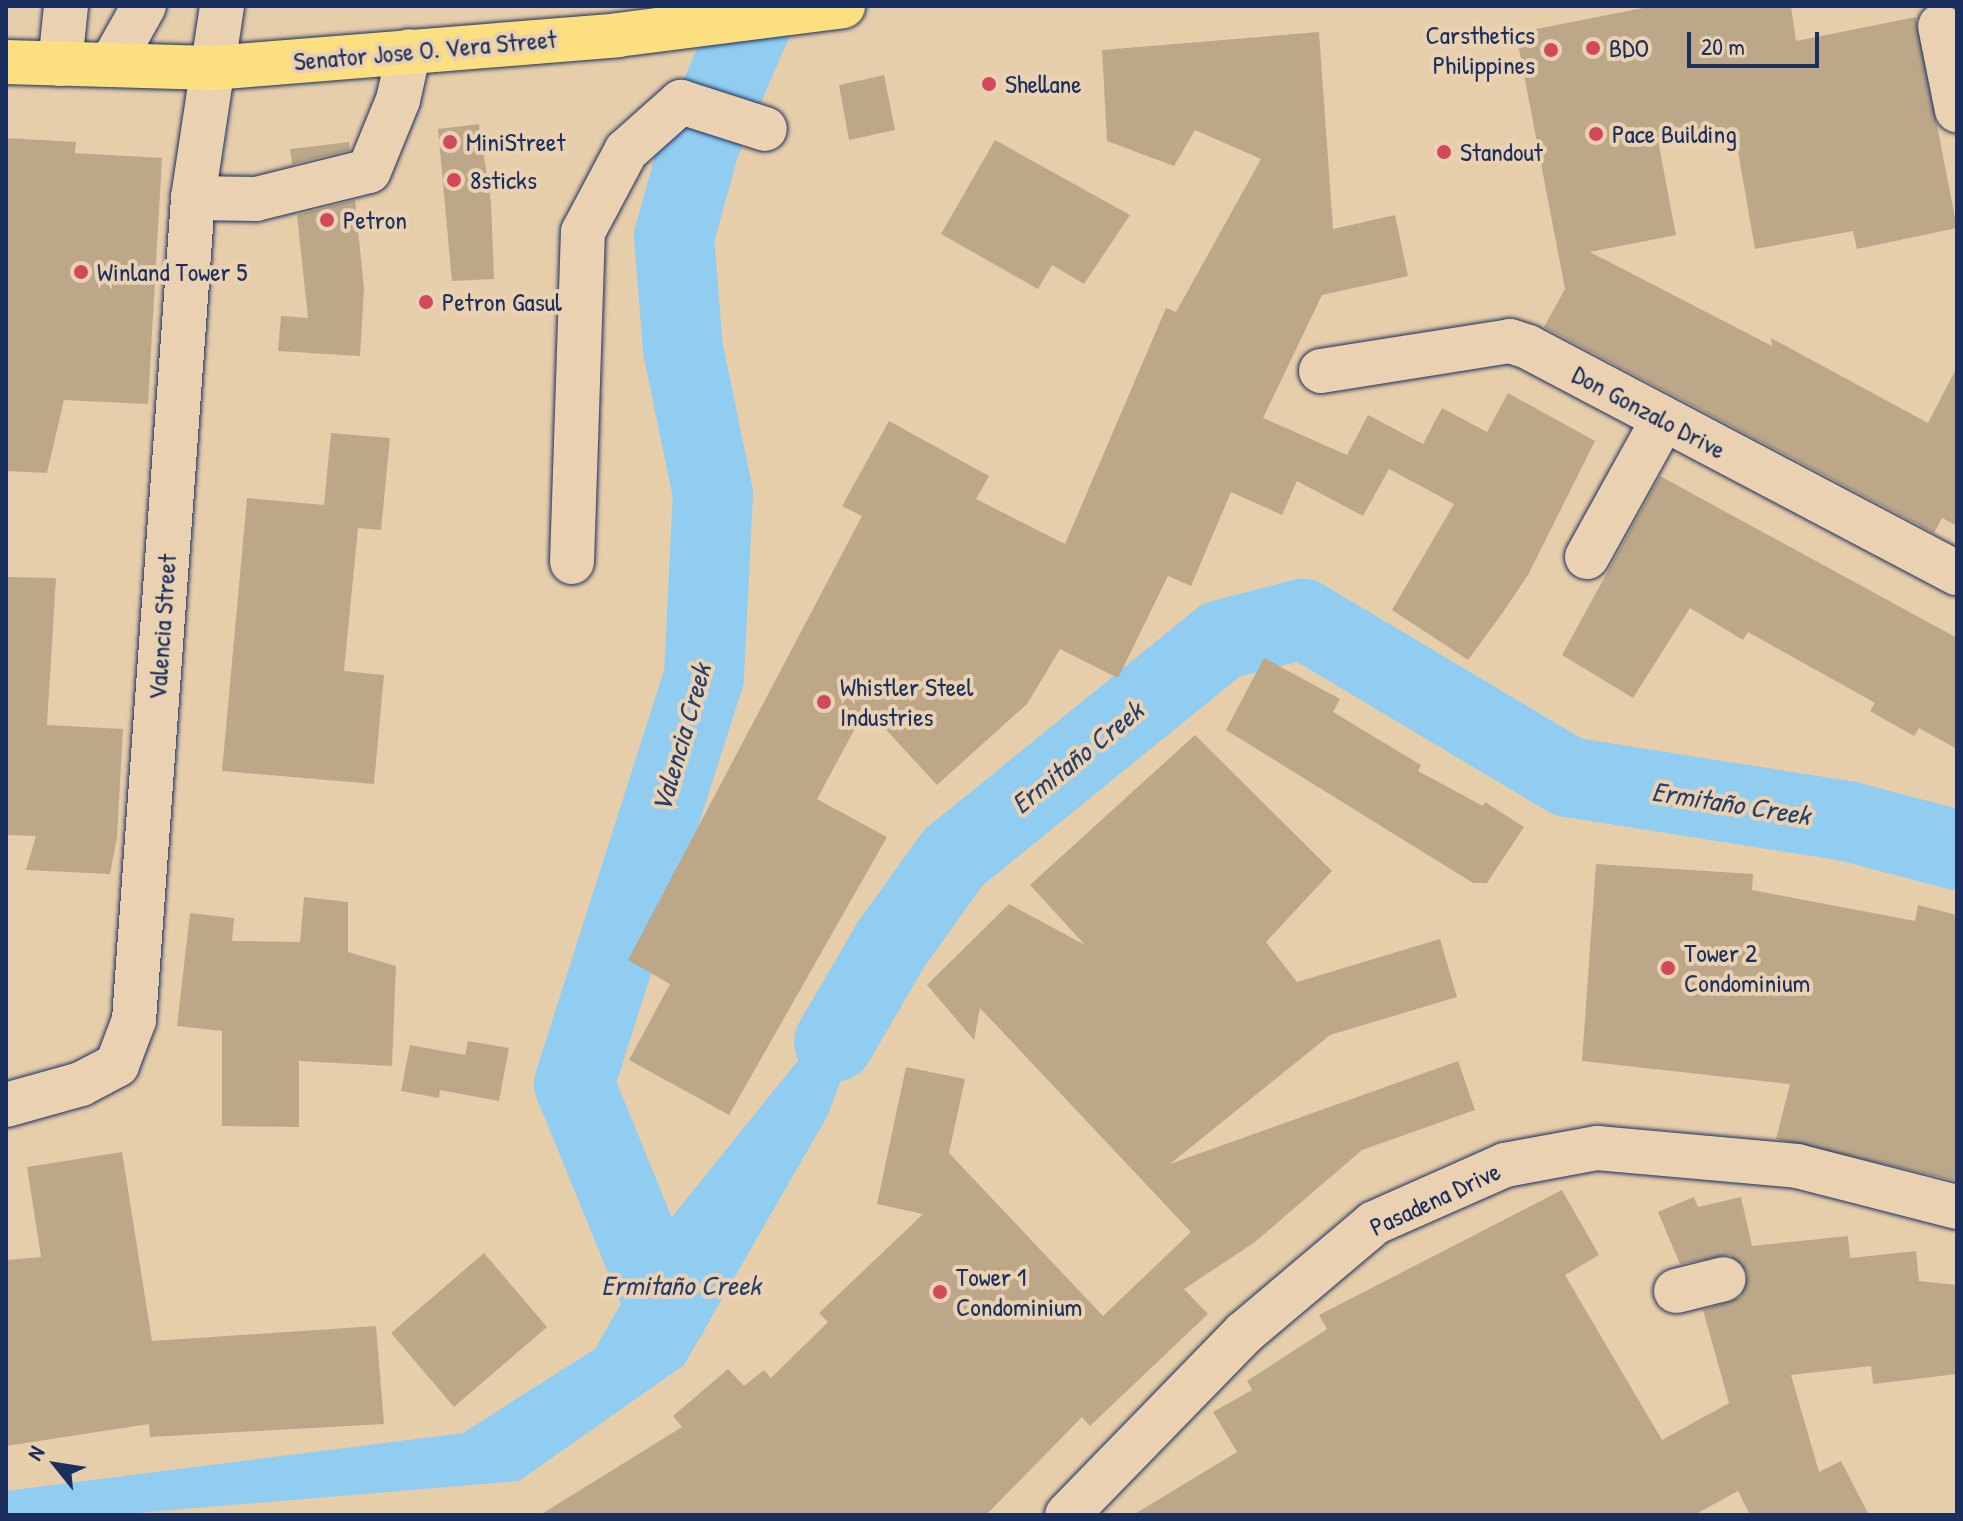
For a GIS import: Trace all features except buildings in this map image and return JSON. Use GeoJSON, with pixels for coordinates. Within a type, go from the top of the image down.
{"type":"FeatureCollection","features":[{"type":"Feature","properties":{"kind":"main road","name":"Senator Jose O. Vera Street"},"geometry":{"type":"LineString","coordinates":[[6,62],[212,68],[618,35],[843,6]]}},
{"type":"Feature","properties":{"kind":"street"},"geometry":{"type":"LineString","coordinates":[[60,64],[66,6]]}},
{"type":"Feature","properties":{"kind":"street"},"geometry":{"type":"LineString","coordinates":[[112,63],[144,6]]}},
{"type":"Feature","properties":{"kind":"street","name":"Valencia Street"},"geometry":{"type":"LineString","coordinates":[[6,1105],[81,1084],[117,1065],[134,1020],[193,198],[222,6]]}},
{"type":"Feature","properties":{"kind":"street"},"geometry":{"type":"LineString","coordinates":[[1940,26],[1957,110]]}},
{"type":"Feature","properties":{"kind":"street"},"geometry":{"type":"LineString","coordinates":[[193,198],[256,199],[369,171],[390,125],[409,51]]}},
{"type":"Feature","properties":{"kind":"street"},"geometry":{"type":"LineString","coordinates":[[572,562],[583,232],[626,151],[681,102],[765,129]]}},
{"type":"Feature","properties":{"kind":"street","name":"Don Gonzalo Drive"},"geometry":{"type":"LineString","coordinates":[[1321,371],[1510,341],[1957,573]]}},
{"type":"Feature","properties":{"kind":"street"},"geometry":{"type":"LineString","coordinates":[[1587,557],[1663,420]]}},
{"type":"Feature","properties":{"kind":"street","name":"Pasadena Drive"},"geometry":{"type":"LineString","coordinates":[[1067,1515],[1244,1333],[1374,1223],[1505,1165],[1797,1166],[1957,1207]]}},
{"type":"Feature","properties":{"kind":"street"},"geometry":{"type":"LineString","coordinates":[[1676,1291],[1724,1279]]}},
{"type":"Feature","properties":{"kind":"water","name":"Ermitaño Creek"},"geometry":{"type":"Polygon","coordinates":[[[890,946],[828,1115],[684,1365],[519,1481],[112,1515],[6,1515],[6,1491],[463,1433],[595,1349],[668,1222],[890,946]]]}},
{"type":"Feature","properties":{"kind":"waterway","name":"Valencia Creek"},"geometry":{"type":"LineString","coordinates":[[668,1314],[574,1084],[704,676],[713,494],[683,349],[674,237],[700,143],[759,6]]}},
{"type":"Feature","properties":{"kind":"waterway","name":"Ermitaño Creek"},"geometry":{"type":"LineString","coordinates":[[834,1042],[890,946],[953,858],[1221,640],[1303,619],[1568,777],[1847,821],[1957,850]]}},
{"type":"Feature","properties":{"kind":"place","name":"BDO"},"geometry":{"type":"Point","coordinates":[1593,48]}},
{"type":"Feature","properties":{"kind":"place","name":"Carsthetics Philippines"},"geometry":{"type":"Point","coordinates":[1551,50]}},
{"type":"Feature","properties":{"kind":"place","name":"Shellane"},"geometry":{"type":"Point","coordinates":[989,84]}},
{"type":"Feature","properties":{"kind":"place","name":"Pace Building"},"geometry":{"type":"Point","coordinates":[1596,134]}},
{"type":"Feature","properties":{"kind":"place","name":"MiniStreet"},"geometry":{"type":"Point","coordinates":[450,142]}},
{"type":"Feature","properties":{"kind":"place","name":"Standout"},"geometry":{"type":"Point","coordinates":[1444,152]}},
{"type":"Feature","properties":{"kind":"place","name":"8sticks"},"geometry":{"type":"Point","coordinates":[454,180]}},
{"type":"Feature","properties":{"kind":"place","name":"Petron"},"geometry":{"type":"Point","coordinates":[327,220]}},
{"type":"Feature","properties":{"kind":"place","name":"Winland Tower 5"},"geometry":{"type":"Point","coordinates":[81,272]}},
{"type":"Feature","properties":{"kind":"place","name":"Petron Gasul"},"geometry":{"type":"Point","coordinates":[426,302]}},
{"type":"Feature","properties":{"kind":"place","name":"Whistler Steel Industries"},"geometry":{"type":"Point","coordinates":[824,702]}},
{"type":"Feature","properties":{"kind":"place","name":"Tower 2 Condominium"},"geometry":{"type":"Point","coordinates":[1668,968]}},
{"type":"Feature","properties":{"kind":"place","name":"Tower 1 Condominium"},"geometry":{"type":"Point","coordinates":[940,1292]}}]}
